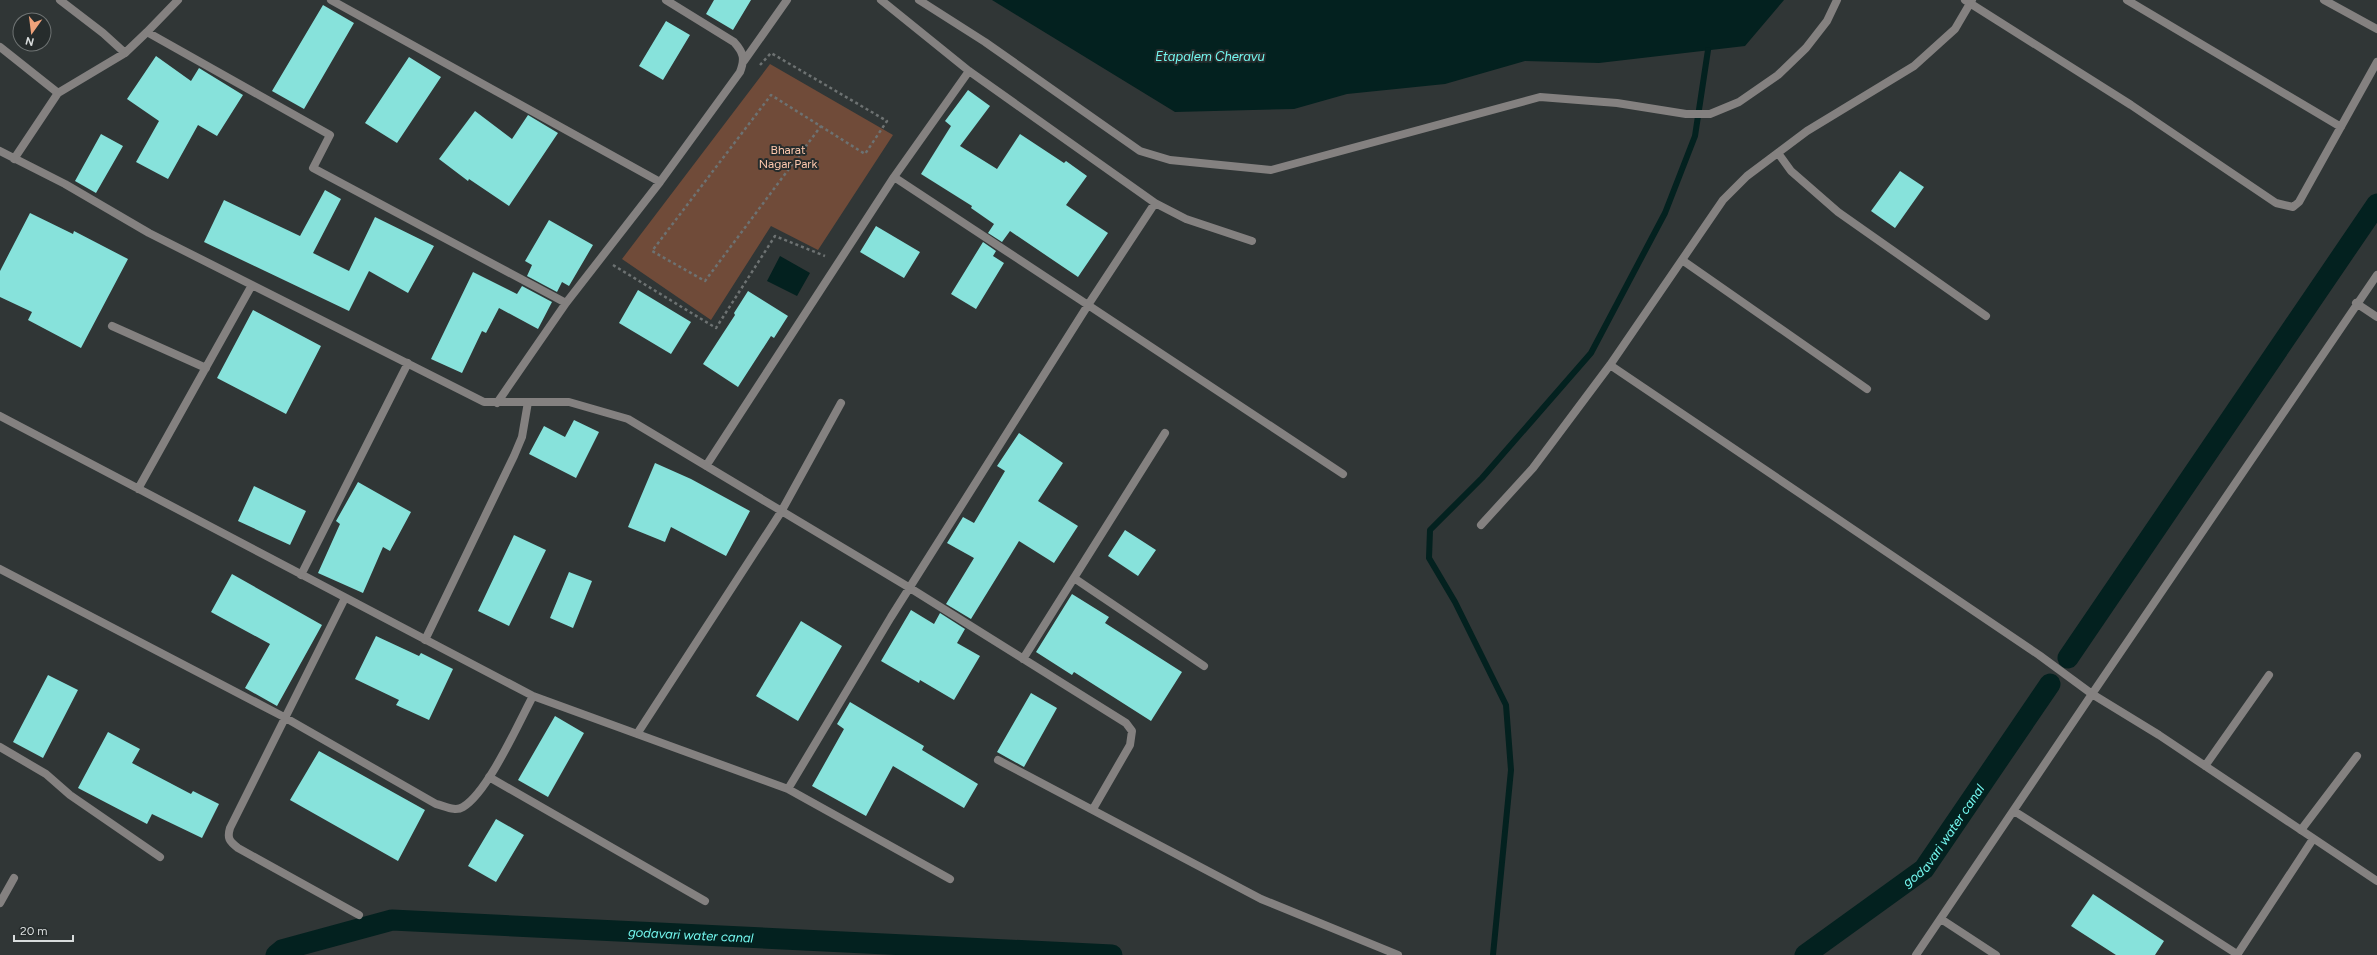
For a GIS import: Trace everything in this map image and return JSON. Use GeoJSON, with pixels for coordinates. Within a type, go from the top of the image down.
{"type":"FeatureCollection","features":[{"type":"Feature","properties":{"kind":"street"},"geometry":{"type":"LineString","coordinates":[[60,0],[103,33],[125,54]]}},
{"type":"Feature","properties":{"kind":"street"},"geometry":{"type":"LineString","coordinates":[[331,0],[660,182]]}},
{"type":"Feature","properties":{"kind":"street"},"geometry":{"type":"LineString","coordinates":[[666,0],[734,42],[742,50],[744,61]]}},
{"type":"Feature","properties":{"kind":"street"},"geometry":{"type":"LineString","coordinates":[[497,403],[566,302],[660,182],[740,72],[744,61],[787,0]]}},
{"type":"Feature","properties":{"kind":"street"},"geometry":{"type":"LineString","coordinates":[[881,0],[969,71],[1155,203],[1186,219],[1252,241]]}},
{"type":"Feature","properties":{"kind":"street"},"geometry":{"type":"LineString","coordinates":[[919,0],[985,42],[1140,151],[1170,160],[1271,170],[1540,97],[1617,102],[1686,114],[1710,114],[1739,102],[1778,75],[1806,48],[1827,21],[1837,0]]}},
{"type":"Feature","properties":{"kind":"street"},"geometry":{"type":"LineString","coordinates":[[2127,0],[2342,127]]}},
{"type":"Feature","properties":{"kind":"street"},"geometry":{"type":"LineString","coordinates":[[2324,0],[2377,29]]}},
{"type":"Feature","properties":{"kind":"street"},"geometry":{"type":"LineString","coordinates":[[14,158],[58,93],[125,54],[176,1]]}},
{"type":"Feature","properties":{"kind":"street"},"geometry":{"type":"LineString","coordinates":[[1480,525],[1533,468],[1610,365],[1723,200],[1747,176],[1807,131],[1914,66],[1955,29],[1969,1],[2131,105],[2276,203],[2286,206],[2293,207],[2299,202],[2377,62]]}},
{"type":"Feature","properties":{"kind":"street"},"geometry":{"type":"LineString","coordinates":[[147,32],[330,135],[313,168],[566,302]]}},
{"type":"Feature","properties":{"kind":"street"},"geometry":{"type":"LineString","coordinates":[[0,47],[58,93]]}},
{"type":"Feature","properties":{"kind":"street"},"geometry":{"type":"LineString","coordinates":[[706,466],[894,176],[969,71]]}},
{"type":"Feature","properties":{"kind":"street"},"geometry":{"type":"LineString","coordinates":[[0,151],[66,184],[149,233],[484,402],[569,402],[628,419],[910,588],[1126,723],[1132,730],[1130,745],[1093,809]]}},
{"type":"Feature","properties":{"kind":"street"},"geometry":{"type":"LineString","coordinates":[[1778,153],[1791,171],[1838,212],[1986,316]]}},
{"type":"Feature","properties":{"kind":"street"},"geometry":{"type":"LineString","coordinates":[[894,176],[1343,474]]}},
{"type":"Feature","properties":{"kind":"street"},"geometry":{"type":"LineString","coordinates":[[788,789],[910,588],[1088,305],[1155,203]]}},
{"type":"Feature","properties":{"kind":"street"},"geometry":{"type":"LineString","coordinates":[[1682,260],[1867,389]]}},
{"type":"Feature","properties":{"kind":"street"},"geometry":{"type":"LineString","coordinates":[[1916,955],[2356,303],[2377,275]]}},
{"type":"Feature","properties":{"kind":"street"},"geometry":{"type":"LineString","coordinates":[[138,489],[252,285]]}},
{"type":"Feature","properties":{"kind":"street"},"geometry":{"type":"LineString","coordinates":[[2356,303],[2377,317]]}},
{"type":"Feature","properties":{"kind":"street"},"geometry":{"type":"LineString","coordinates":[[112,326],[206,368]]}},
{"type":"Feature","properties":{"kind":"street"},"geometry":{"type":"LineString","coordinates":[[301,575],[408,363]]}},
{"type":"Feature","properties":{"kind":"street"},"geometry":{"type":"LineString","coordinates":[[1610,365],[2039,656],[2092,694],[2205,766],[2377,881]]}},
{"type":"Feature","properties":{"kind":"street"},"geometry":{"type":"LineString","coordinates":[[425,640],[514,456],[526,422],[528,402]]}},
{"type":"Feature","properties":{"kind":"street"},"geometry":{"type":"LineString","coordinates":[[636,734],[781,512],[840,403]]}},
{"type":"Feature","properties":{"kind":"street"},"geometry":{"type":"LineString","coordinates":[[0,416],[532,696],[788,789],[950,879]]}},
{"type":"Feature","properties":{"kind":"street"},"geometry":{"type":"LineString","coordinates":[[1023,659],[1165,433]]}},
{"type":"Feature","properties":{"kind":"street"},"geometry":{"type":"LineString","coordinates":[[0,569],[284,717],[436,804],[455,809],[463,807],[472,799],[489,776],[532,696]]}},
{"type":"Feature","properties":{"kind":"street"},"geometry":{"type":"LineString","coordinates":[[1074,578],[1204,666]]}},
{"type":"Feature","properties":{"kind":"street"},"geometry":{"type":"LineString","coordinates":[[345,598],[284,717],[230,828],[228,836],[231,842],[238,848],[359,915]]}},
{"type":"Feature","properties":{"kind":"street"},"geometry":{"type":"LineString","coordinates":[[2205,766],[2269,675]]}},
{"type":"Feature","properties":{"kind":"street"},"geometry":{"type":"LineString","coordinates":[[0,747],[46,774],[70,795],[160,858]]}},
{"type":"Feature","properties":{"kind":"street"},"geometry":{"type":"LineString","coordinates":[[2301,830],[2357,756]]}},
{"type":"Feature","properties":{"kind":"street"},"geometry":{"type":"LineString","coordinates":[[998,760],[1261,899],[1398,955]]}},
{"type":"Feature","properties":{"kind":"street"},"geometry":{"type":"LineString","coordinates":[[489,776],[705,901]]}},
{"type":"Feature","properties":{"kind":"street"},"geometry":{"type":"LineString","coordinates":[[2014,811],[2237,955],[2313,839]]}},
{"type":"Feature","properties":{"kind":"street"},"geometry":{"type":"LineString","coordinates":[[0,903],[14,878]]}},
{"type":"Feature","properties":{"kind":"street"},"geometry":{"type":"LineString","coordinates":[[1941,919],[1996,955]]}},
{"type":"Feature","properties":{"kind":"path"},"geometry":{"type":"LineString","coordinates":[[756,70],[771,53],[887,121],[865,154],[771,94],[652,251],[705,281],[821,126]]}},
{"type":"Feature","properties":{"kind":"path"},"geometry":{"type":"LineString","coordinates":[[601,258],[716,328],[775,236],[824,257],[829,250]]}},
{"type":"Feature","properties":{"kind":"green space","name":"Bharat Nagar Park"},"geometry":{"type":"Polygon","coordinates":[[[770,64],[893,135],[818,250],[771,226],[711,320],[622,259],[770,64]]]}},
{"type":"Feature","properties":{"kind":"water","name":"Etapalem Cheravu"},"geometry":{"type":"Polygon","coordinates":[[[992,0],[1784,0],[1745,46],[1599,63],[1525,61],[1445,84],[1347,94],[1294,109],[1175,112],[992,0]]]}},
{"type":"Feature","properties":{"kind":"water"},"geometry":{"type":"Polygon","coordinates":[[[780,256],[810,273],[797,296],[767,281],[780,256]]]}},
{"type":"Feature","properties":{"kind":"building"},"geometry":{"type":"Polygon","coordinates":[[[714,0],[751,0],[733,30],[706,14],[714,0]]]}},
{"type":"Feature","properties":{"kind":"building"},"geometry":{"type":"Polygon","coordinates":[[[323,5],[354,23],[304,109],[272,91],[323,5]]]}},
{"type":"Feature","properties":{"kind":"building"},"geometry":{"type":"Polygon","coordinates":[[[666,21],[690,35],[663,80],[639,66],[666,21]]]}},
{"type":"Feature","properties":{"kind":"building"},"geometry":{"type":"Polygon","coordinates":[[[156,56],[191,81],[199,68],[243,95],[217,136],[198,125],[168,179],[136,162],[159,121],[127,99],[156,56]]]}},
{"type":"Feature","properties":{"kind":"building"},"geometry":{"type":"Polygon","coordinates":[[[409,57],[441,77],[397,143],[365,123],[409,57]]]}},
{"type":"Feature","properties":{"kind":"building"},"geometry":{"type":"Polygon","coordinates":[[[968,90],[990,106],[960,146],[997,169],[1020,134],[1064,163],[1066,161],[1087,176],[1066,205],[1108,233],[1078,277],[1010,231],[1002,242],[988,233],[994,224],[971,208],[972,206],[921,174],[951,126],[945,121],[968,90]]]}},
{"type":"Feature","properties":{"kind":"building"},"geometry":{"type":"Polygon","coordinates":[[[475,111],[512,139],[528,115],[558,133],[509,206],[469,179],[468,181],[439,159],[475,111]]]}},
{"type":"Feature","properties":{"kind":"building"},"geometry":{"type":"Polygon","coordinates":[[[101,134],[123,146],[96,193],[75,181],[101,134]]]}},
{"type":"Feature","properties":{"kind":"building"},"geometry":{"type":"Polygon","coordinates":[[[1900,171],[1924,187],[1895,228],[1871,211],[1900,171]]]}},
{"type":"Feature","properties":{"kind":"building"},"geometry":{"type":"Polygon","coordinates":[[[325,190],[341,199],[313,253],[349,271],[375,217],[434,246],[408,293],[369,271],[349,311],[204,242],[224,200],[300,236],[325,190]]]}},
{"type":"Feature","properties":{"kind":"building"},"geometry":{"type":"Polygon","coordinates":[[[30,213],[73,234],[74,231],[128,259],[81,348],[28,320],[32,312],[0,297],[0,271],[30,213]]]}},
{"type":"Feature","properties":{"kind":"building"},"geometry":{"type":"Polygon","coordinates":[[[549,220],[593,245],[569,286],[562,282],[557,292],[527,276],[532,265],[525,261],[549,220]]]}},
{"type":"Feature","properties":{"kind":"building"},"geometry":{"type":"Polygon","coordinates":[[[876,226],[920,252],[904,278],[860,252],[876,226]]]}},
{"type":"Feature","properties":{"kind":"building"},"geometry":{"type":"Polygon","coordinates":[[[983,242],[996,251],[993,256],[1004,263],[976,309],[951,294],[983,242]]]}},
{"type":"Feature","properties":{"kind":"building"},"geometry":{"type":"Polygon","coordinates":[[[473,272],[517,294],[522,286],[552,302],[538,329],[499,308],[486,333],[482,331],[462,373],[431,359],[473,272]]]}},
{"type":"Feature","properties":{"kind":"building"},"geometry":{"type":"Polygon","coordinates":[[[638,290],[691,322],[671,354],[619,323],[638,290]]]}},
{"type":"Feature","properties":{"kind":"building"},"geometry":{"type":"Polygon","coordinates":[[[748,291],[788,316],[774,338],[771,336],[738,387],[703,364],[735,315],[734,313],[748,291]]]}},
{"type":"Feature","properties":{"kind":"building"},"geometry":{"type":"Polygon","coordinates":[[[253,310],[321,346],[286,414],[217,378],[253,310]]]}},
{"type":"Feature","properties":{"kind":"building"},"geometry":{"type":"Polygon","coordinates":[[[574,420],[599,432],[576,478],[529,454],[544,426],[565,437],[574,420]]]}},
{"type":"Feature","properties":{"kind":"building"},"geometry":{"type":"Polygon","coordinates":[[[1019,433],[1063,463],[1038,501],[1078,526],[1054,563],[1019,541],[971,619],[946,604],[974,558],[947,543],[963,517],[974,523],[1005,471],[997,466],[1019,433]]]}},
{"type":"Feature","properties":{"kind":"building"},"geometry":{"type":"Polygon","coordinates":[[[655,463],[691,479],[750,511],[726,556],[671,527],[665,542],[628,527],[655,463]]]}},
{"type":"Feature","properties":{"kind":"building"},"geometry":{"type":"Polygon","coordinates":[[[358,482],[411,512],[390,551],[383,547],[363,593],[318,573],[340,524],[336,521],[358,482]]]}},
{"type":"Feature","properties":{"kind":"building"},"geometry":{"type":"Polygon","coordinates":[[[254,486],[306,511],[290,545],[238,521],[254,486]]]}},
{"type":"Feature","properties":{"kind":"building"},"geometry":{"type":"Polygon","coordinates":[[[1125,530],[1156,550],[1138,576],[1108,556],[1125,530]]]}},
{"type":"Feature","properties":{"kind":"building"},"geometry":{"type":"Polygon","coordinates":[[[514,535],[546,550],[509,626],[478,611],[514,535]]]}},
{"type":"Feature","properties":{"kind":"building"},"geometry":{"type":"Polygon","coordinates":[[[569,572],[592,581],[573,628],[550,618],[569,572]]]}},
{"type":"Feature","properties":{"kind":"building"},"geometry":{"type":"Polygon","coordinates":[[[232,574],[322,625],[277,706],[245,688],[270,644],[211,612],[232,574]]]}},
{"type":"Feature","properties":{"kind":"building"},"geometry":{"type":"Polygon","coordinates":[[[1072,594],[1109,617],[1105,623],[1182,672],[1151,721],[1074,672],[1072,675],[1036,652],[1072,594]]]}},
{"type":"Feature","properties":{"kind":"building"},"geometry":{"type":"Polygon","coordinates":[[[911,610],[934,624],[940,613],[965,629],[957,643],[980,656],[954,700],[920,680],[919,683],[881,661],[911,610]]]}},
{"type":"Feature","properties":{"kind":"building"},"geometry":{"type":"Polygon","coordinates":[[[801,621],[842,646],[798,721],[756,696],[801,621]]]}},
{"type":"Feature","properties":{"kind":"building"},"geometry":{"type":"Polygon","coordinates":[[[376,636],[419,656],[421,653],[453,669],[429,720],[396,705],[399,700],[355,679],[376,636]]]}},
{"type":"Feature","properties":{"kind":"building"},"geometry":{"type":"Polygon","coordinates":[[[48,675],[78,690],[43,758],[13,742],[48,675]]]}},
{"type":"Feature","properties":{"kind":"building"},"geometry":{"type":"Polygon","coordinates":[[[1031,693],[1057,708],[1024,767],[997,752],[1031,693]]]}},
{"type":"Feature","properties":{"kind":"building"},"geometry":{"type":"Polygon","coordinates":[[[850,702],[924,746],[922,750],[978,784],[964,808],[893,766],[866,816],[812,786],[844,729],[837,724],[850,702]]]}},
{"type":"Feature","properties":{"kind":"building"},"geometry":{"type":"Polygon","coordinates":[[[555,716],[584,733],[548,797],[518,780],[555,716]]]}},
{"type":"Feature","properties":{"kind":"building"},"geometry":{"type":"Polygon","coordinates":[[[108,732],[140,749],[132,763],[191,794],[193,791],[219,804],[202,838],[152,814],[147,824],[78,788],[108,732]]]}},
{"type":"Feature","properties":{"kind":"building"},"geometry":{"type":"Polygon","coordinates":[[[319,751],[425,810],[398,861],[290,800],[319,751]]]}},
{"type":"Feature","properties":{"kind":"building"},"geometry":{"type":"Polygon","coordinates":[[[496,819],[524,835],[496,882],[468,866],[496,819]]]}},
{"type":"Feature","properties":{"kind":"building"},"geometry":{"type":"Polygon","coordinates":[[[2093,894],[2164,941],[2155,955],[2116,955],[2071,926],[2093,894]]]}},
{"type":"Feature","properties":{"kind":"waterway"},"geometry":{"type":"LineString","coordinates":[[1493,955],[1511,770],[1506,705],[1455,602],[1429,558],[1430,530],[1482,478],[1591,353],[1665,213],[1695,136],[1708,50]]}},
{"type":"Feature","properties":{"kind":"waterway"},"geometry":{"type":"LineString","coordinates":[[2068,658],[2377,204]]}},
{"type":"Feature","properties":{"kind":"waterway","name":"godavari water canal"},"geometry":{"type":"LineString","coordinates":[[1805,955],[1924,869],[2050,684]]}},
{"type":"Feature","properties":{"kind":"waterway","name":"godavari water canal"},"geometry":{"type":"LineString","coordinates":[[276,955],[282,950],[392,920],[1112,955]]}}]}
